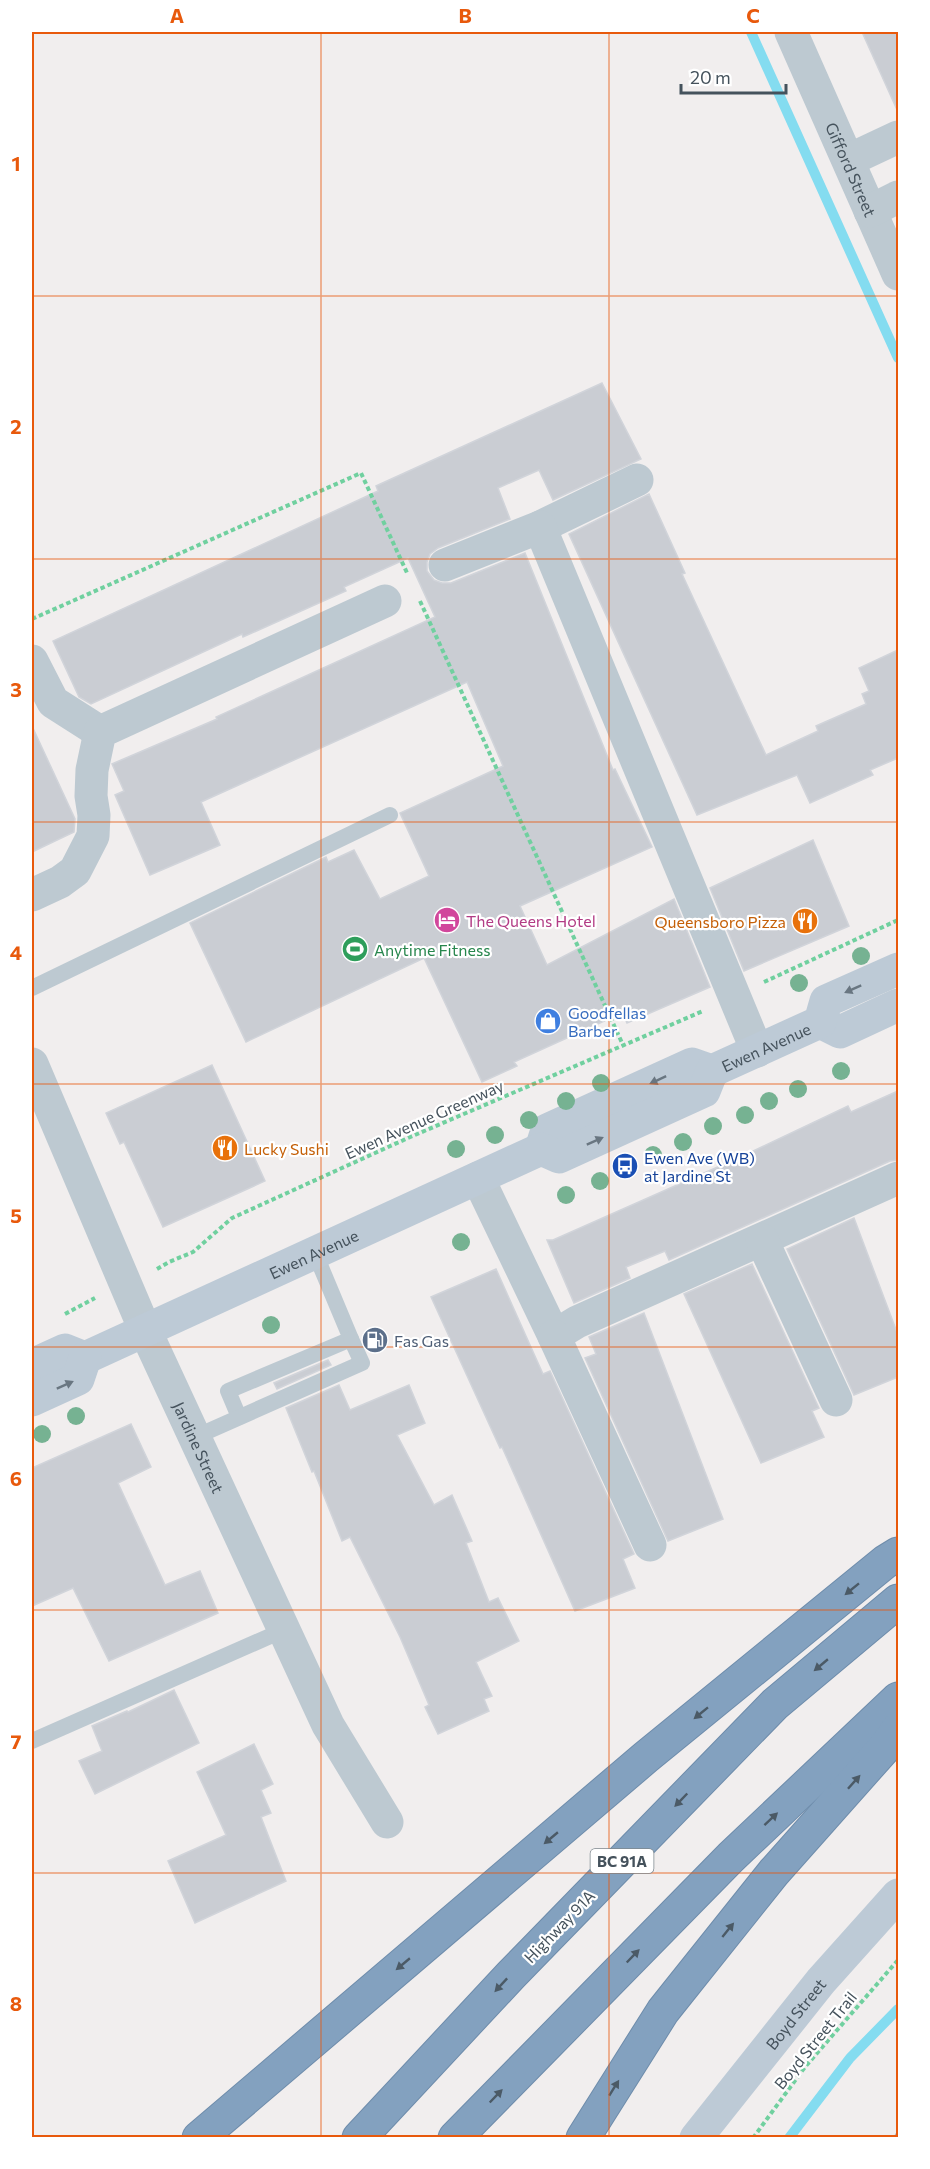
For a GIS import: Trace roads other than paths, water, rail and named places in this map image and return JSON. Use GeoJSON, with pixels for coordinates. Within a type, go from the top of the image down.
{"type":"FeatureCollection","features":[{"type":"Feature","properties":{"kind":"highway"},"geometry":{"type":"LineString","coordinates":[[199,2138],[646,1757],[885,1562],[898,1554]]}},
{"type":"Feature","properties":{"kind":"highway","name":"Highway 91A"},"geometry":{"type":"LineString","coordinates":[[359,2138],[511,1975],[775,1704],[898,1601]]}},
{"type":"Feature","properties":{"kind":"highway"},"geometry":{"type":"LineString","coordinates":[[455,2138],[731,1857],[898,1699]]}},
{"type":"Feature","properties":{"kind":"highway"},"geometry":{"type":"LineString","coordinates":[[583,2138],[663,2011],[774,1872],[886,1746],[898,1729]]}},
{"type":"Feature","properties":{"kind":"street","name":"Gifford Street"},"geometry":{"type":"LineString","coordinates":[[791,32],[849,160],[884,204],[898,274]]}},
{"type":"Feature","properties":{"kind":"street"},"geometry":{"type":"LineString","coordinates":[[849,160],[898,137]]}},
{"type":"Feature","properties":{"kind":"street"},"geometry":{"type":"LineString","coordinates":[[445,565],[540,527],[637,480]]}},
{"type":"Feature","properties":{"kind":"street"},"geometry":{"type":"LineString","coordinates":[[540,527],[757,1051]]}},
{"type":"Feature","properties":{"kind":"street"},"geometry":{"type":"LineString","coordinates":[[100,732],[385,601]]}},
{"type":"Feature","properties":{"kind":"street"},"geometry":{"type":"LineString","coordinates":[[32,661],[53,702],[100,732]]}},
{"type":"Feature","properties":{"kind":"street"},"geometry":{"type":"LineString","coordinates":[[32,895],[60,882],[75,870],[93,836],[92,770],[100,732]]}},
{"type":"Feature","properties":{"kind":"street","name":"Ewen Avenue"},"geometry":{"type":"LineString","coordinates":[[85,1358],[541,1149],[547,1130],[692,1064],[712,1071],[820,1022],[826,1001],[898,969]]}},
{"type":"Feature","properties":{"kind":"street","name":"Ewen Avenue"},"geometry":{"type":"LineString","coordinates":[[820,1022],[840,1032],[898,1005]]}},
{"type":"Feature","properties":{"kind":"street","name":"Jardine Street"},"geometry":{"type":"LineString","coordinates":[[32,1064],[145,1330],[327,1725],[387,1822]]}},
{"type":"Feature","properties":{"kind":"street"},"geometry":{"type":"LineString","coordinates":[[478,1178],[650,1545]]}},
{"type":"Feature","properties":{"kind":"street"},"geometry":{"type":"LineString","coordinates":[[554,1336],[577,1322],[898,1178]]}},
{"type":"Feature","properties":{"kind":"street"},"geometry":{"type":"LineString","coordinates":[[762,1240],[836,1400]]}},
{"type":"Feature","properties":{"kind":"street"},"geometry":{"type":"LineString","coordinates":[[32,1365],[65,1350],[85,1358],[78,1379],[32,1400]]}},
{"type":"Feature","properties":{"kind":"street","name":"Boyd Street"},"geometry":{"type":"LineString","coordinates":[[696,2138],[821,1981],[898,1895]]}},
{"type":"Feature","properties":{"kind":"lane"},"geometry":{"type":"LineString","coordinates":[[32,988],[390,815]]}},
{"type":"Feature","properties":{"kind":"lane"},"geometry":{"type":"LineString","coordinates":[[195,1437],[362,1363],[315,1253]]}},
{"type":"Feature","properties":{"kind":"lane"},"geometry":{"type":"LineString","coordinates":[[239,1417],[228,1391],[351,1339]]}},
{"type":"Feature","properties":{"kind":"lane"},"geometry":{"type":"LineString","coordinates":[[32,1741],[284,1630]]}},
{"type":"Feature","properties":{"kind":"waterway"},"geometry":{"type":"LineString","coordinates":[[751,32],[898,358]]}},
{"type":"Feature","properties":{"kind":"waterway"},"geometry":{"type":"LineString","coordinates":[[789,2138],[850,2058],[898,2009]]}},
{"type":"Feature","properties":{"kind":"place","name":"The Queens Hotel"},"geometry":{"type":"Point","coordinates":[447,920]}},
{"type":"Feature","properties":{"kind":"place","name":"Queensboro Pizza"},"geometry":{"type":"Point","coordinates":[805,921]}},
{"type":"Feature","properties":{"kind":"place","name":"Anytime Fitness"},"geometry":{"type":"Point","coordinates":[355,949]}},
{"type":"Feature","properties":{"kind":"place","name":"Goodfellas Barber"},"geometry":{"type":"Point","coordinates":[548,1021]}},
{"type":"Feature","properties":{"kind":"place","name":"Lucky Sushi"},"geometry":{"type":"Point","coordinates":[225,1148]}},
{"type":"Feature","properties":{"kind":"place","name":"Ewen Ave (WB) at Jardine St"},"geometry":{"type":"Point","coordinates":[625,1166]}},
{"type":"Feature","properties":{"kind":"place","name":"Fas Gas"},"geometry":{"type":"Point","coordinates":[375,1340]}}]}
